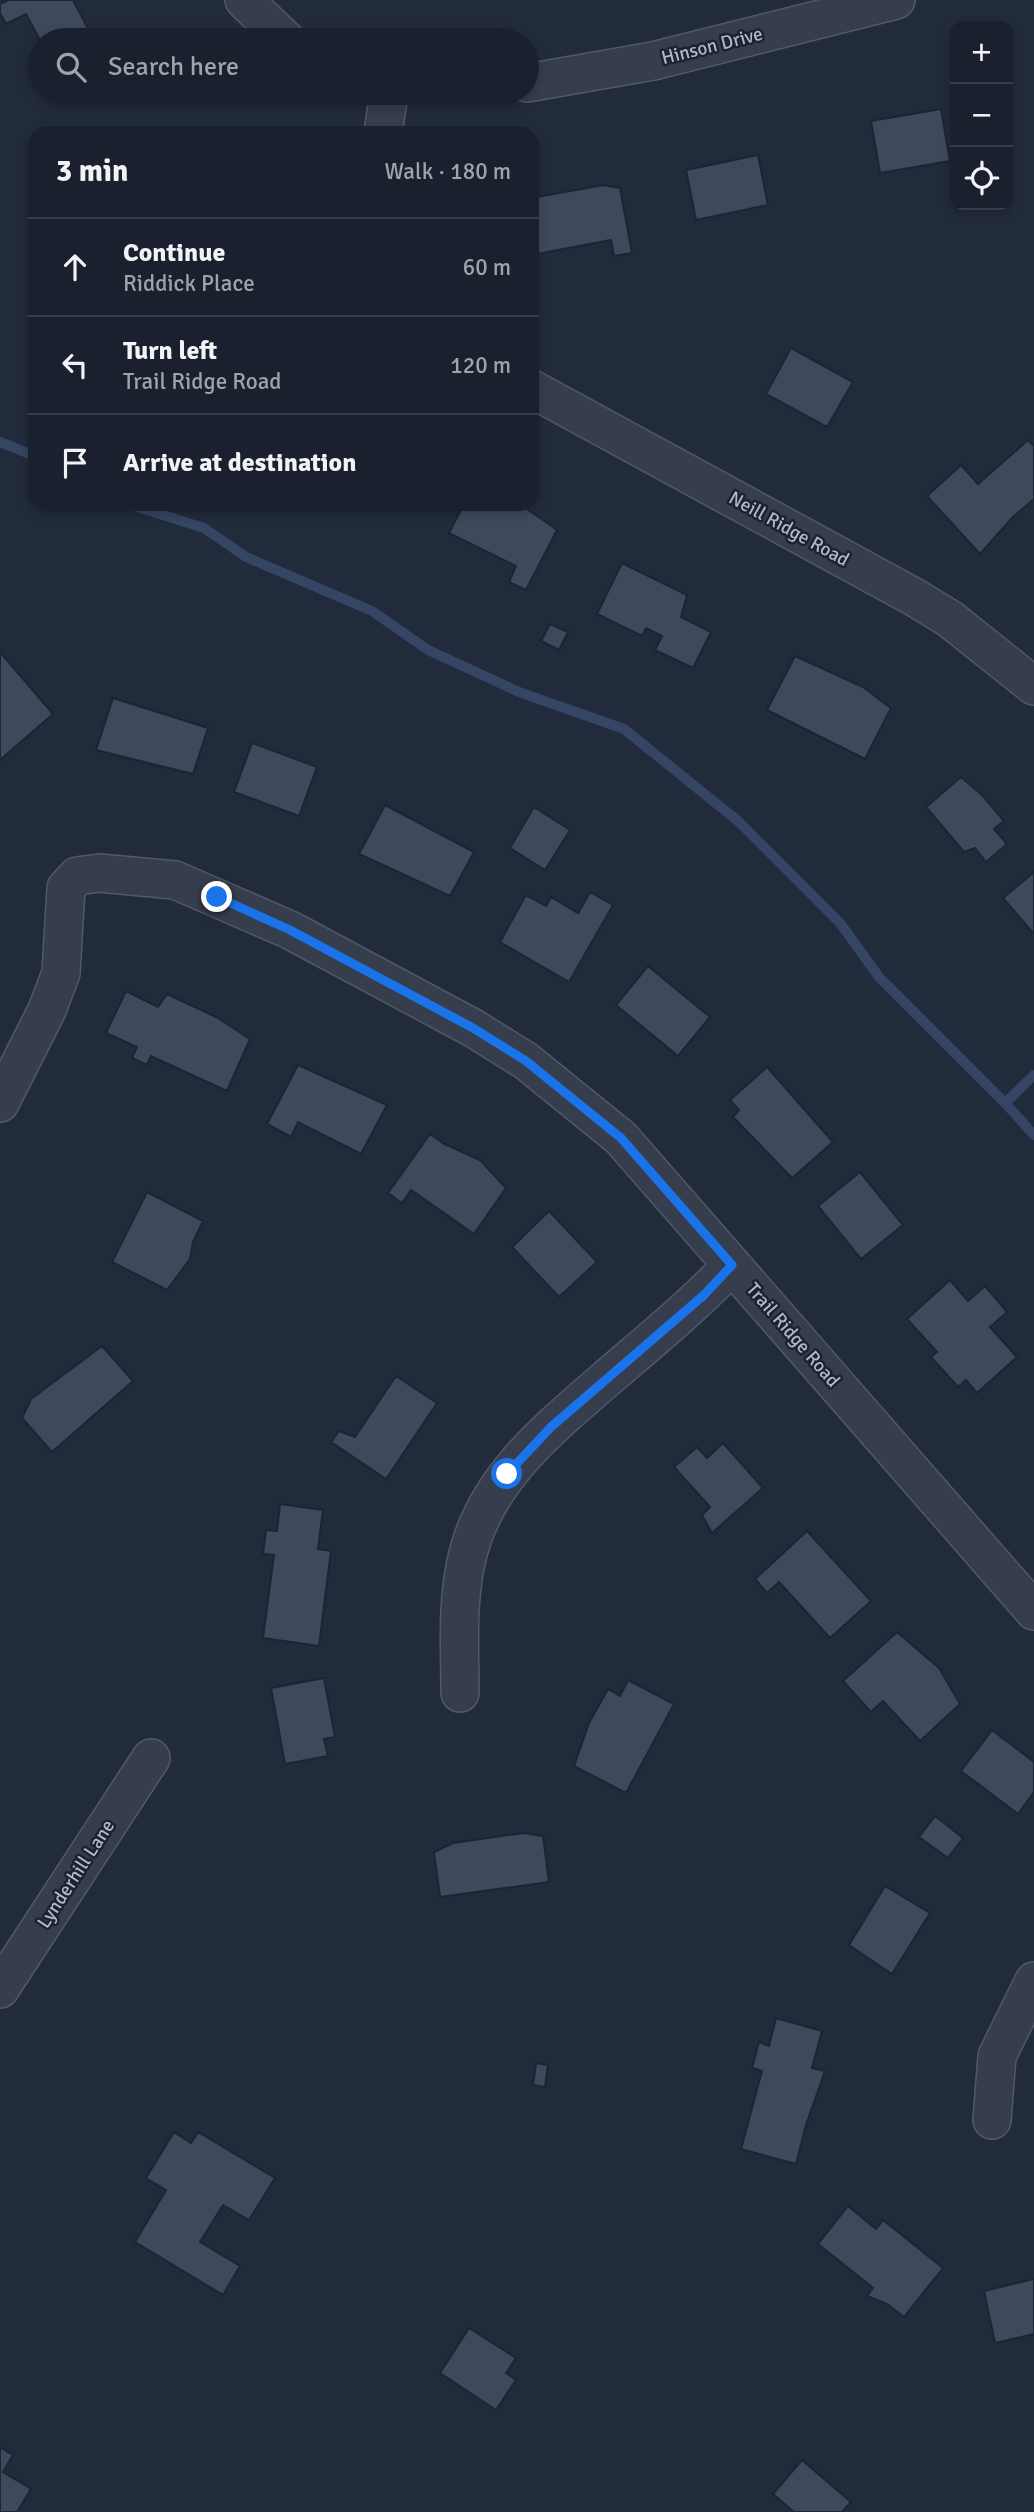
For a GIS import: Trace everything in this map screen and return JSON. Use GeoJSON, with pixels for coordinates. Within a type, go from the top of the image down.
{"type":"FeatureCollection","features":[{"type":"Feature","properties":{"kind":"street"},"geometry":{"type":"LineString","coordinates":[[244,0],[273,28]]}},
{"type":"Feature","properties":{"kind":"street","name":"Hinson Drive"},"geometry":{"type":"LineString","coordinates":[[539,81],[653,61],[797,12],[896,0]]}},
{"type":"Feature","properties":{"kind":"street"},"geometry":{"type":"LineString","coordinates":[[384,126],[387,105]]}},
{"type":"Feature","properties":{"kind":"street","name":"Neill Ridge Road"},"geometry":{"type":"LineString","coordinates":[[539,392],[914,597],[950,619],[1034,685]]}},
{"type":"Feature","properties":{"kind":"street","name":"Trail Ridge Road"},"geometry":{"type":"LineString","coordinates":[[0,1103],[47,1010],[61,973],[66,888],[77,876],[99,873],[175,880],[290,930],[473,1028],[526,1061],[621,1138],[1034,1611]]}},
{"type":"Feature","properties":{"kind":"street"},"geometry":{"type":"LineString","coordinates":[[460,1693],[460,1600],[469,1550],[484,1510],[507,1474],[551,1427],[704,1295],[732,1265]]}},
{"type":"Feature","properties":{"kind":"street","name":"Lynderhill Lane"},"geometry":{"type":"LineString","coordinates":[[0,1989],[151,1758]]}},
{"type":"Feature","properties":{"kind":"street"},"geometry":{"type":"LineString","coordinates":[[992,2120],[997,2056],[1034,1982]]}},
{"type":"Feature","properties":{"kind":"building"},"geometry":{"type":"Polygon","coordinates":[[[8,0],[73,0],[88,28],[34,28],[26,14],[6,24],[0,13],[0,4],[8,0]]]}},
{"type":"Feature","properties":{"kind":"building"},"geometry":{"type":"Polygon","coordinates":[[[941,109],[950,161],[880,173],[871,121],[941,109]]]}},
{"type":"Feature","properties":{"kind":"building"},"geometry":{"type":"Polygon","coordinates":[[[758,155],[768,205],[696,220],[686,170],[758,155]]]}},
{"type":"Feature","properties":{"kind":"building"},"geometry":{"type":"Polygon","coordinates":[[[603,185],[620,188],[632,253],[614,256],[611,240],[539,254],[539,197],[603,185]]]}},
{"type":"Feature","properties":{"kind":"building"},"geometry":{"type":"Polygon","coordinates":[[[791,348],[853,382],[827,427],[766,394],[791,348]]]}},
{"type":"Feature","properties":{"kind":"building"},"geometry":{"type":"Polygon","coordinates":[[[1028,440],[1034,446],[1034,499],[1013,517],[980,554],[927,496],[961,465],[978,484],[1028,440]]]}},
{"type":"Feature","properties":{"kind":"building"},"geometry":{"type":"Polygon","coordinates":[[[460,511],[530,511],[557,530],[526,590],[509,582],[516,566],[449,533],[460,511]]]}},
{"type":"Feature","properties":{"kind":"building"},"geometry":{"type":"Polygon","coordinates":[[[622,563],[687,595],[681,617],[711,632],[693,668],[655,650],[662,636],[646,628],[642,636],[597,614],[622,563]]]}},
{"type":"Feature","properties":{"kind":"building"},"geometry":{"type":"Polygon","coordinates":[[[550,624],[568,632],[559,650],[541,641],[550,624]]]}},
{"type":"Feature","properties":{"kind":"building"},"geometry":{"type":"Polygon","coordinates":[[[0,652],[53,714],[0,760],[0,652]]]}},
{"type":"Feature","properties":{"kind":"building"},"geometry":{"type":"Polygon","coordinates":[[[795,656],[863,687],[891,708],[865,759],[767,710],[795,656]]]}},
{"type":"Feature","properties":{"kind":"building"},"geometry":{"type":"Polygon","coordinates":[[[113,698],[208,728],[193,774],[96,750],[113,698]]]}},
{"type":"Feature","properties":{"kind":"building"},"geometry":{"type":"Polygon","coordinates":[[[252,743],[317,767],[299,816],[234,792],[252,743]]]}},
{"type":"Feature","properties":{"kind":"building"},"geometry":{"type":"Polygon","coordinates":[[[961,777],[982,795],[1004,821],[994,829],[1007,844],[986,862],[975,848],[964,852],[926,807],[961,777]]]}},
{"type":"Feature","properties":{"kind":"building"},"geometry":{"type":"Polygon","coordinates":[[[385,805],[474,852],[450,896],[359,854],[385,805]]]}},
{"type":"Feature","properties":{"kind":"building"},"geometry":{"type":"Polygon","coordinates":[[[534,807],[570,830],[545,870],[510,848],[534,807]]]}},
{"type":"Feature","properties":{"kind":"building"},"geometry":{"type":"Polygon","coordinates":[[[1034,872],[1034,934],[1003,898],[1034,872]]]}},
{"type":"Feature","properties":{"kind":"building"},"geometry":{"type":"Polygon","coordinates":[[[590,892],[613,905],[569,982],[500,942],[526,895],[546,906],[551,897],[578,913],[590,892]]]}},
{"type":"Feature","properties":{"kind":"building"},"geometry":{"type":"Polygon","coordinates":[[[648,966],[710,1017],[678,1056],[616,1005],[648,966]]]}},
{"type":"Feature","properties":{"kind":"building"},"geometry":{"type":"Polygon","coordinates":[[[126,991],[158,1007],[167,994],[218,1018],[250,1039],[227,1091],[151,1056],[147,1065],[132,1058],[137,1047],[106,1033],[126,991]]]}},
{"type":"Feature","properties":{"kind":"building"},"geometry":{"type":"Polygon","coordinates":[[[298,1065],[387,1105],[361,1154],[298,1122],[291,1137],[267,1124],[298,1065]]]}},
{"type":"Feature","properties":{"kind":"building"},"geometry":{"type":"Polygon","coordinates":[[[767,1067],[833,1142],[792,1178],[733,1117],[739,1110],[730,1100],[767,1067]]]}},
{"type":"Feature","properties":{"kind":"building"},"geometry":{"type":"Polygon","coordinates":[[[430,1134],[444,1144],[480,1160],[506,1188],[474,1234],[411,1190],[402,1203],[388,1193],[430,1134]]]}},
{"type":"Feature","properties":{"kind":"building"},"geometry":{"type":"Polygon","coordinates":[[[860,1172],[903,1225],[861,1259],[818,1206],[860,1172]]]}},
{"type":"Feature","properties":{"kind":"building"},"geometry":{"type":"Polygon","coordinates":[[[147,1192],[203,1221],[193,1242],[190,1259],[167,1290],[112,1262],[147,1192]]]}},
{"type":"Feature","properties":{"kind":"building"},"geometry":{"type":"Polygon","coordinates":[[[549,1211],[597,1262],[559,1297],[512,1247],[549,1211]]]}},
{"type":"Feature","properties":{"kind":"building"},"geometry":{"type":"Polygon","coordinates":[[[950,1280],[968,1301],[985,1286],[1007,1312],[990,1327],[1017,1357],[977,1393],[966,1380],[958,1387],[931,1357],[937,1352],[907,1319],[950,1280]]]}},
{"type":"Feature","properties":{"kind":"building"},"geometry":{"type":"Polygon","coordinates":[[[102,1346],[133,1381],[52,1452],[22,1418],[31,1399],[102,1346]]]}},
{"type":"Feature","properties":{"kind":"building"},"geometry":{"type":"Polygon","coordinates":[[[396,1376],[437,1403],[386,1479],[331,1442],[339,1431],[355,1437],[396,1376]]]}},
{"type":"Feature","properties":{"kind":"building"},"geometry":{"type":"Polygon","coordinates":[[[723,1443],[763,1488],[712,1533],[702,1515],[710,1507],[674,1467],[697,1447],[707,1458],[723,1443]]]}},
{"type":"Feature","properties":{"kind":"building"},"geometry":{"type":"Polygon","coordinates":[[[280,1504],[323,1510],[318,1549],[331,1551],[319,1646],[263,1638],[274,1555],[263,1554],[266,1530],[277,1531],[280,1504]]]}},
{"type":"Feature","properties":{"kind":"building"},"geometry":{"type":"Polygon","coordinates":[[[807,1531],[871,1601],[830,1638],[779,1582],[767,1593],[755,1579],[807,1531]]]}},
{"type":"Feature","properties":{"kind":"building"},"geometry":{"type":"Polygon","coordinates":[[[897,1632],[939,1668],[960,1704],[920,1741],[883,1701],[871,1712],[843,1681],[897,1632]]]}},
{"type":"Feature","properties":{"kind":"building"},"geometry":{"type":"Polygon","coordinates":[[[324,1678],[335,1737],[324,1739],[328,1756],[285,1764],[271,1688],[324,1678]]]}},
{"type":"Feature","properties":{"kind":"building"},"geometry":{"type":"Polygon","coordinates":[[[628,1680],[674,1704],[626,1793],[574,1766],[589,1723],[608,1689],[620,1696],[628,1680]]]}},
{"type":"Feature","properties":{"kind":"building"},"geometry":{"type":"Polygon","coordinates":[[[992,1730],[1034,1762],[1034,1792],[1018,1814],[961,1771],[992,1730]]]}},
{"type":"Feature","properties":{"kind":"building"},"geometry":{"type":"Polygon","coordinates":[[[935,1816],[963,1838],[948,1858],[919,1837],[935,1816]]]}},
{"type":"Feature","properties":{"kind":"building"},"geometry":{"type":"Polygon","coordinates":[[[523,1833],[543,1836],[549,1882],[440,1897],[434,1852],[453,1843],[523,1833]]]}},
{"type":"Feature","properties":{"kind":"building"},"geometry":{"type":"Polygon","coordinates":[[[885,1886],[930,1913],[892,1974],[849,1945],[885,1886]]]}},
{"type":"Feature","properties":{"kind":"building"},"geometry":{"type":"Polygon","coordinates":[[[776,2018],[822,2031],[812,2068],[825,2071],[796,2164],[741,2149],[762,2071],[752,2068],[759,2042],[769,2046],[776,2018]]]}},
{"type":"Feature","properties":{"kind":"building"},"geometry":{"type":"Polygon","coordinates":[[[536,2063],[548,2065],[545,2087],[533,2085],[536,2063]]]}},
{"type":"Feature","properties":{"kind":"building"},"geometry":{"type":"Polygon","coordinates":[[[174,2132],[191,2143],[198,2132],[275,2178],[249,2220],[223,2205],[200,2242],[240,2266],[223,2295],[135,2242],[166,2190],[146,2178],[174,2132]]]}},
{"type":"Feature","properties":{"kind":"building"},"geometry":{"type":"Polygon","coordinates":[[[848,2206],[876,2229],[883,2220],[943,2268],[904,2317],[887,2304],[867,2296],[873,2288],[818,2244],[848,2206]]]}},
{"type":"Feature","properties":{"kind":"building"},"geometry":{"type":"Polygon","coordinates":[[[1034,2279],[1034,2334],[995,2343],[984,2291],[1034,2279]]]}},
{"type":"Feature","properties":{"kind":"building"},"geometry":{"type":"Polygon","coordinates":[[[469,2328],[516,2358],[506,2373],[516,2380],[496,2410],[440,2373],[469,2328]]]}},
{"type":"Feature","properties":{"kind":"building"},"geometry":{"type":"Polygon","coordinates":[[[0,2447],[13,2455],[3,2472],[31,2489],[17,2512],[0,2512],[0,2447]]]}},
{"type":"Feature","properties":{"kind":"building"},"geometry":{"type":"Polygon","coordinates":[[[802,2460],[851,2502],[842,2512],[794,2512],[773,2494],[802,2460]]]}},
{"type":"Feature","properties":{"kind":"waterway"},"geometry":{"type":"LineString","coordinates":[[0,442],[28,453]]}},
{"type":"Feature","properties":{"kind":"waterway"},"geometry":{"type":"LineString","coordinates":[[150,511],[204,528],[246,557],[372,611],[428,650],[519,692],[624,729],[738,821],[840,923],[879,977],[1034,1135]]}},
{"type":"Feature","properties":{"kind":"waterway"},"geometry":{"type":"LineString","coordinates":[[1005,1103],[1034,1075]]}},
{"type":"Feature","properties":{"kind":"route"},"geometry":{"type":"LineString","coordinates":[[217,897],[290,930],[473,1028],[526,1061],[621,1138],[732,1265],[704,1295],[551,1427],[507,1474]]}}]}
